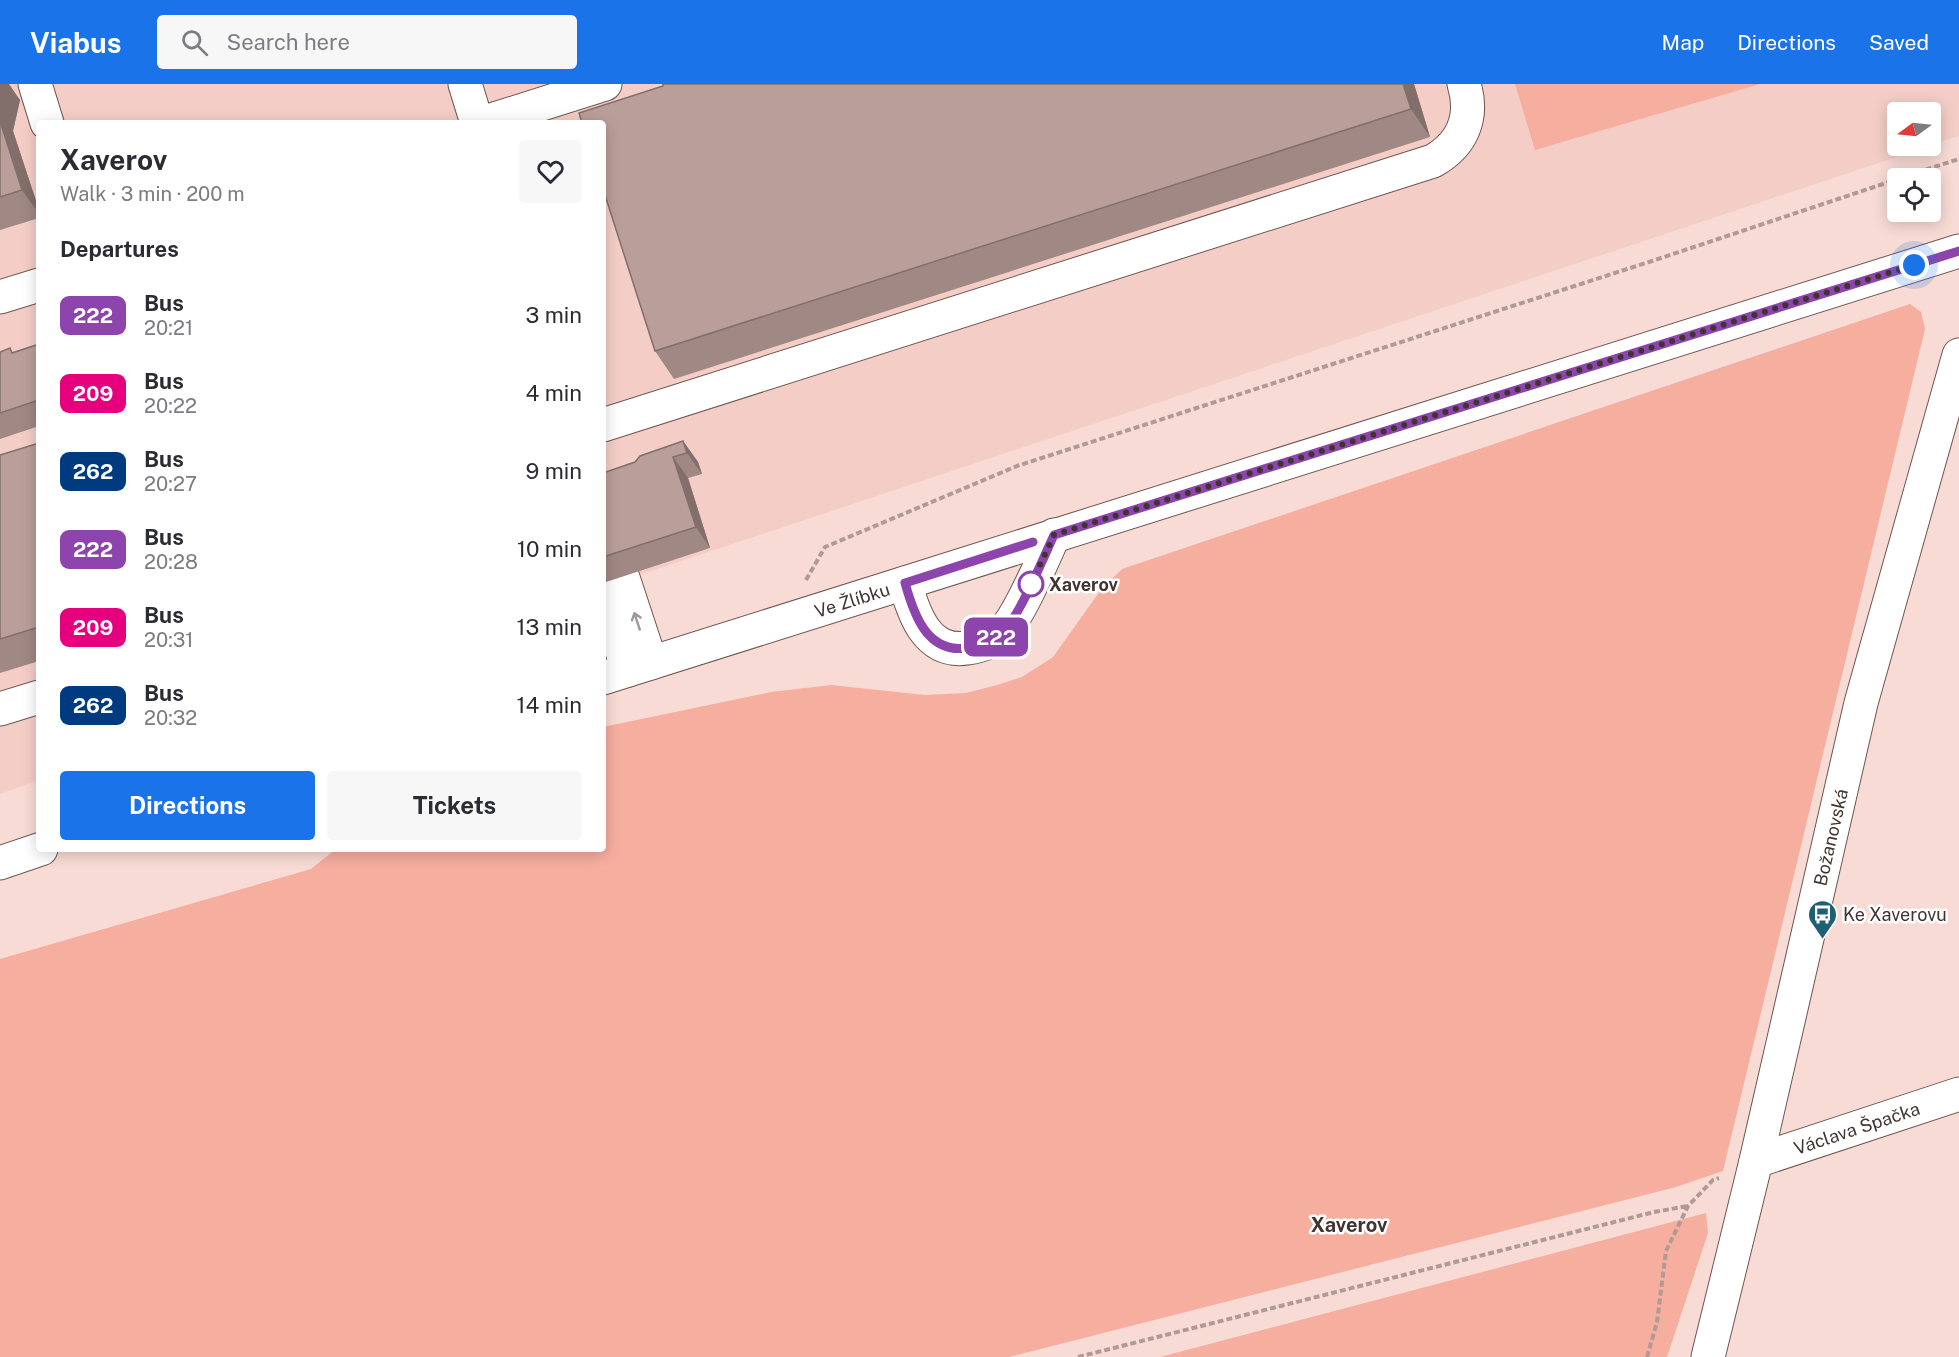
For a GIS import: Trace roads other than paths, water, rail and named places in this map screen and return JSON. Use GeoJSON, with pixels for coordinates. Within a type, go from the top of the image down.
{"type":"FeatureCollection","features":[{"type":"Feature","properties":{"kind":"street"},"geometry":{"type":"LineString","coordinates":[[34,84],[46,120]]}},
{"type":"Feature","properties":{"kind":"street"},"geometry":{"type":"LineString","coordinates":[[465,84],[476,120]]}},
{"type":"Feature","properties":{"kind":"street"},"geometry":{"type":"LineString","coordinates":[[491,120],[605,84]]}},
{"type":"Feature","properties":{"kind":"street"},"geometry":{"type":"LineString","coordinates":[[606,424],[1433,161],[1455,146],[1462,135],[1469,107],[1464,84]]}},
{"type":"Feature","properties":{"kind":"street","name":"Ve Žlíbku"},"geometry":{"type":"LineString","coordinates":[[627,670],[1959,250]]}},
{"type":"Feature","properties":{"kind":"street"},"geometry":{"type":"LineString","coordinates":[[0,297],[36,286]]}},
{"type":"Feature","properties":{"kind":"street","name":"Božanovská"},"geometry":{"type":"LineString","coordinates":[[1708,1357],[1756,1161],[1861,703],[1959,355]]}},
{"type":"Feature","properties":{"kind":"street"},"geometry":{"type":"LineString","coordinates":[[905,583],[913,612],[926,634],[952,648],[977,646],[990,642],[1003,632],[1032,583],[1054,535]]}},
{"type":"Feature","properties":{"kind":"street"},"geometry":{"type":"LineString","coordinates":[[613,585],[627,670]]}},
{"type":"Feature","properties":{"kind":"street"},"geometry":{"type":"LineString","coordinates":[[0,709],[36,698]]}},
{"type":"Feature","properties":{"kind":"street"},"geometry":{"type":"LineString","coordinates":[[0,863],[36,851]]}},
{"type":"Feature","properties":{"kind":"street","name":"Václava Špačka"},"geometry":{"type":"LineString","coordinates":[[1756,1161],[1959,1094]]}},
{"type":"Feature","properties":{"kind":"place","name":"Xaverov"},"geometry":{"type":"Point","coordinates":[1031,584]}},
{"type":"Feature","properties":{"kind":"place","name":"Ke Xaverovu"},"geometry":{"type":"Point","coordinates":[1822,940]}},
{"type":"Feature","properties":{"kind":"district","name":"Xaverov"},"geometry":{"type":"Point","coordinates":[1349,1225]}}]}
